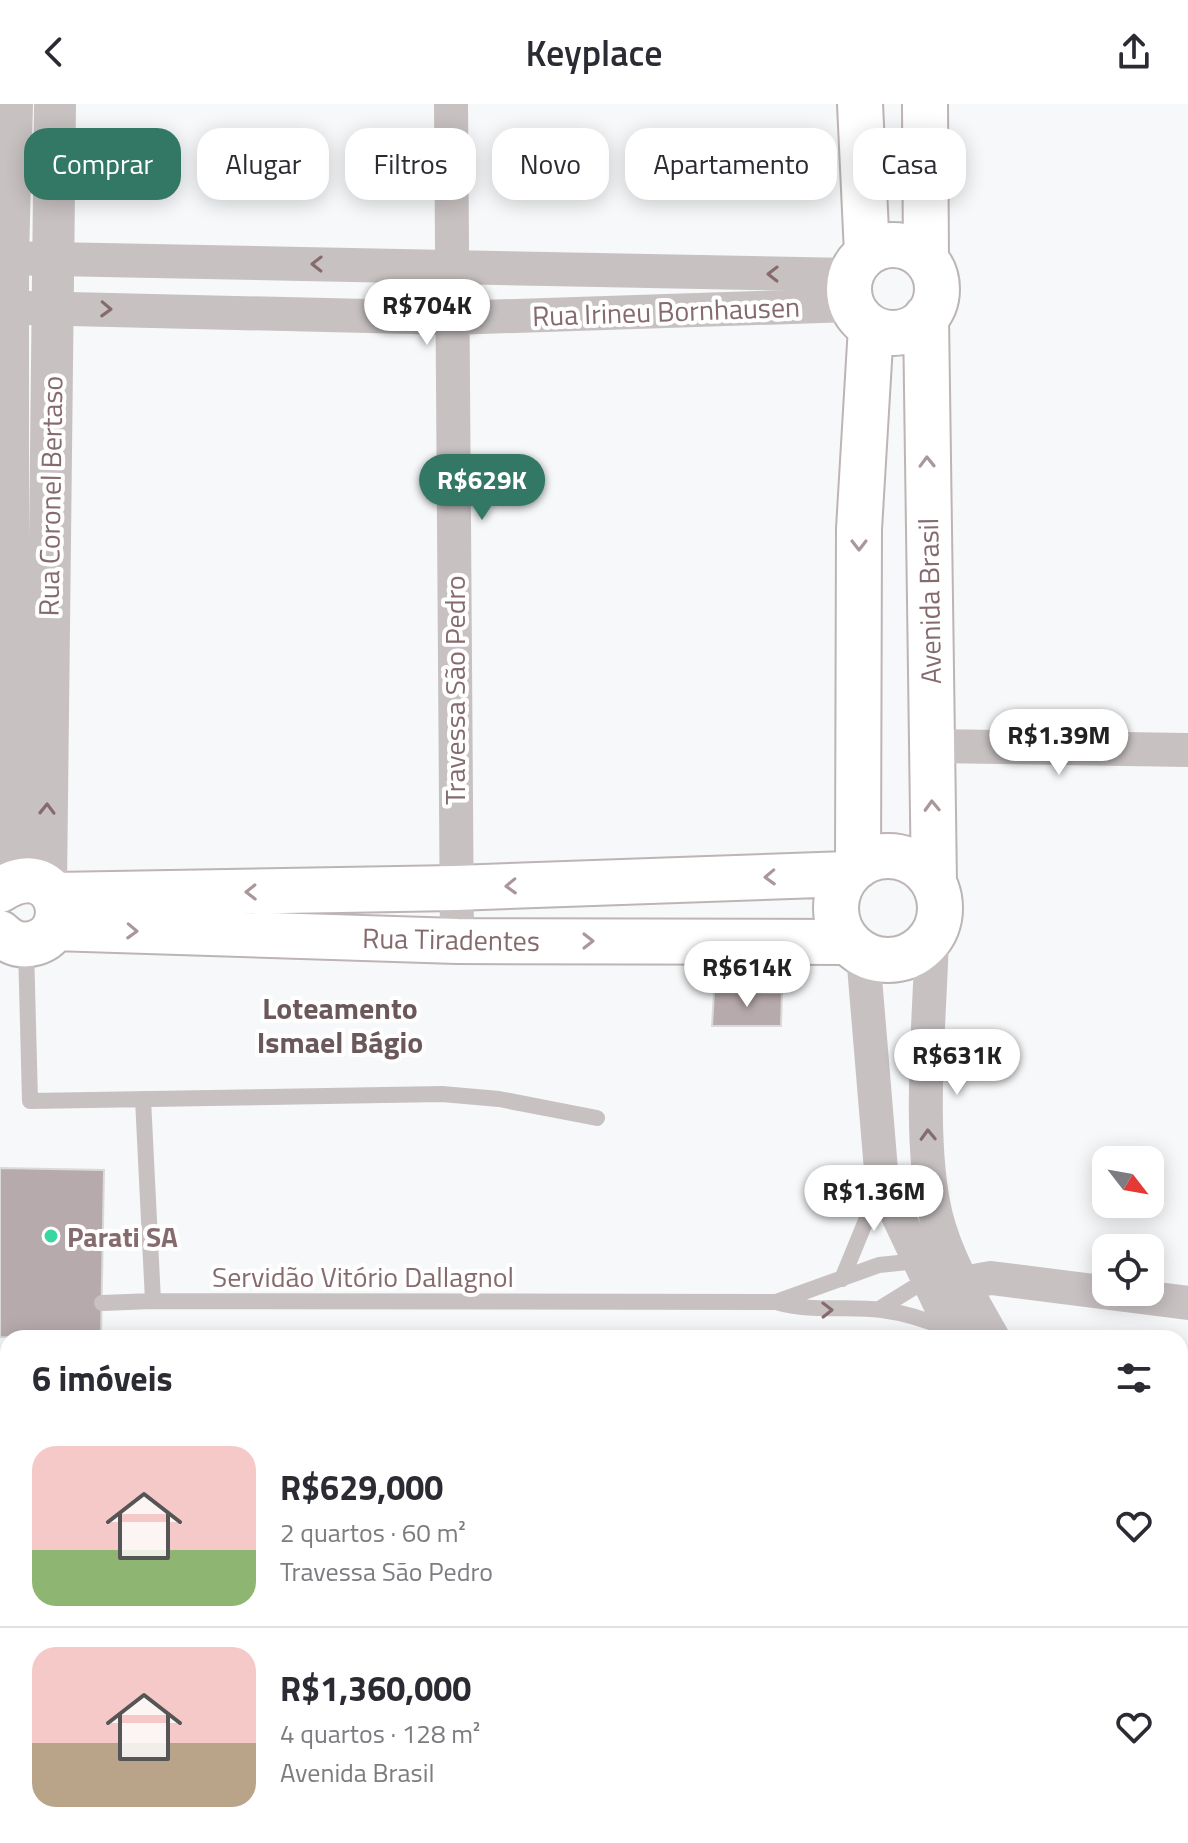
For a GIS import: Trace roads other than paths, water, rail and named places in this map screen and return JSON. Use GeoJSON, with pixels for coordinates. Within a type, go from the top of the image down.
{"type":"FeatureCollection","features":[{"type":"Feature","properties":{"kind":"main road"},"geometry":{"type":"LineString","coordinates":[[853,870],[859,529],[860,104]]}},
{"type":"Feature","properties":{"kind":"main road"},"geometry":{"type":"LineString","coordinates":[[925,104],[926,260]]}},
{"type":"Feature","properties":{"kind":"main road"},"geometry":{"type":"LineString","coordinates":[[892,245],[917,252],[926,260],[933,271],[936,295],[926,317],[914,327],[900,332],[860,290],[892,245]]}},
{"type":"Feature","properties":{"kind":"main road","name":"Avenida Brasil"},"geometry":{"type":"LineString","coordinates":[[926,317],[934,884]]}},
{"type":"Feature","properties":{"kind":"main road"},"geometry":{"type":"LineString","coordinates":[[891,856],[909,860],[923,869],[934,884],[939,901],[939,919],[932,936],[918,950],[901,959],[881,960],[856,948],[839,926],[836,908],[839,890],[853,870],[874,858],[891,856]]}},
{"type":"Feature","properties":{"kind":"main road","name":"Rua Tiradentes"},"geometry":{"type":"LineString","coordinates":[[27,909],[455,888],[723,879],[853,870]]}},
{"type":"Feature","properties":{"kind":"main road"},"geometry":{"type":"LineString","coordinates":[[723,879],[730,942]]}},
{"type":"Feature","properties":{"kind":"main road","name":"Rua Tiradentes"},"geometry":{"type":"LineString","coordinates":[[27,909],[457,941],[730,942],[856,948]]}},
{"type":"Feature","properties":{"kind":"street","name":"Rua Coronel Bertaso"},"geometry":{"type":"LineString","coordinates":[[12,104],[4,258],[5,307],[29,596]]}},
{"type":"Feature","properties":{"kind":"street","name":"Rua Coronel Bertaso"},"geometry":{"type":"LineString","coordinates":[[27,909],[29,596],[53,308],[55,104]]}},
{"type":"Feature","properties":{"kind":"street","name":"Travessa São Pedro"},"geometry":{"type":"LineString","coordinates":[[451,104],[457,941]]}},
{"type":"Feature","properties":{"kind":"street","name":"Rua Irineu Bornhausen"},"geometry":{"type":"LineString","coordinates":[[4,258],[451,267],[860,290]]}},
{"type":"Feature","properties":{"kind":"street"},"geometry":{"type":"LineString","coordinates":[[222,263],[222,312]]}},
{"type":"Feature","properties":{"kind":"street","name":"Rua Irineu Bornhausen"},"geometry":{"type":"LineString","coordinates":[[5,307],[451,318],[860,290]]}},
{"type":"Feature","properties":{"kind":"street"},"geometry":{"type":"LineString","coordinates":[[930,746],[1188,750]]}},
{"type":"Feature","properties":{"kind":"street"},"geometry":{"type":"LineString","coordinates":[[932,936],[927,1137],[936,1215],[968,1273],[990,1330]]}},
{"type":"Feature","properties":{"kind":"street"},"geometry":{"type":"LineString","coordinates":[[856,948],[882,1182],[952,1330]]}},
{"type":"Feature","properties":{"kind":"street"},"geometry":{"type":"LineString","coordinates":[[922,1271],[968,1273],[1188,1303]]}},
{"type":"Feature","properties":{"kind":"lane","name":"Rua Coronel Bertaso"},"geometry":{"type":"LineString","coordinates":[[27,909],[30,1101],[143,1099]]}},
{"type":"Feature","properties":{"kind":"lane"},"geometry":{"type":"LineString","coordinates":[[153,1301],[143,1099],[442,1094],[499,1099],[597,1118]]}},
{"type":"Feature","properties":{"kind":"lane"},"geometry":{"type":"LineString","coordinates":[[842,1279],[882,1182]]}},
{"type":"Feature","properties":{"kind":"lane"},"geometry":{"type":"LineString","coordinates":[[776,1302],[879,1265],[922,1271]]}},
{"type":"Feature","properties":{"kind":"lane"},"geometry":{"type":"LineString","coordinates":[[879,1309],[922,1271]]}},
{"type":"Feature","properties":{"kind":"lane"},"geometry":{"type":"LineString","coordinates":[[776,1302],[804,1310],[879,1309],[915,1316],[945,1330]]}},
{"type":"Feature","properties":{"kind":"lane","name":"Servidão Vitório Dallagnol"},"geometry":{"type":"LineString","coordinates":[[102,1303],[776,1302]]}},
{"type":"Feature","properties":{"kind":"place","name":"Parati SA"},"geometry":{"type":"Point","coordinates":[51,1236]}},
{"type":"Feature","properties":{"kind":"district","name":"Loteamento Ismael Bágio"},"geometry":{"type":"Point","coordinates":[340,1025]}}]}
